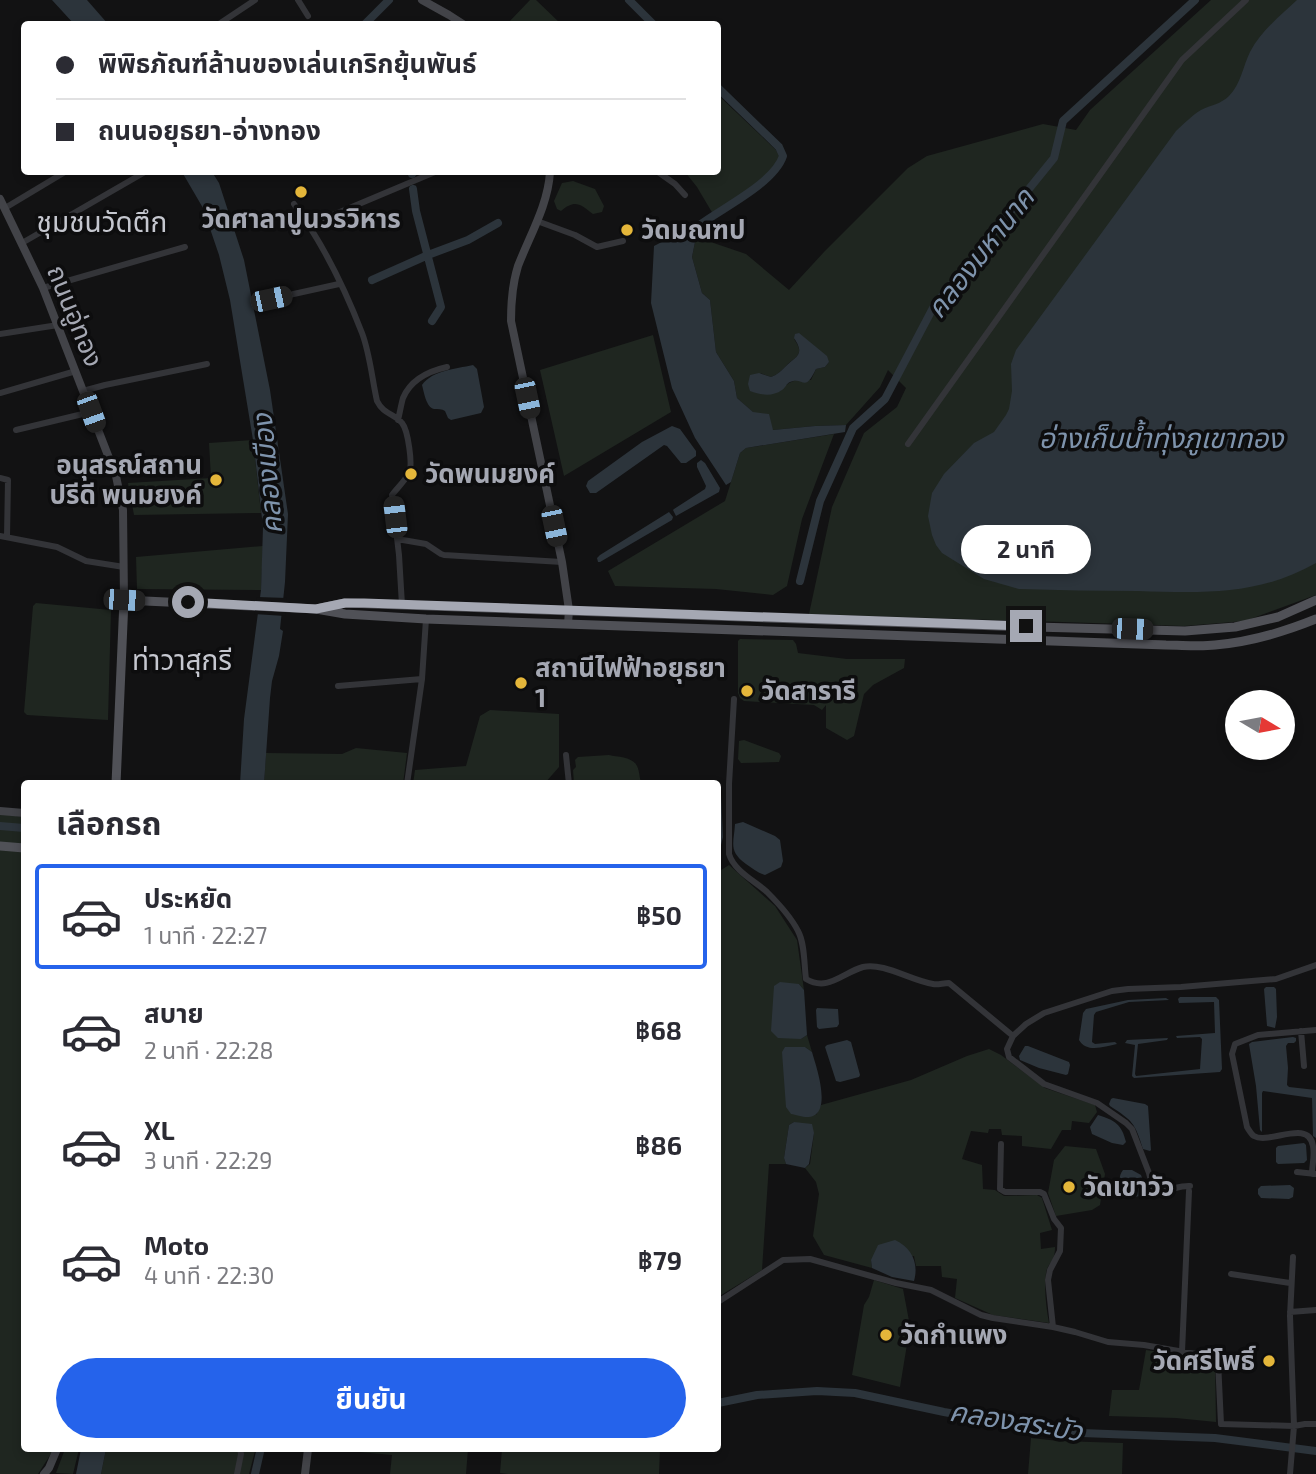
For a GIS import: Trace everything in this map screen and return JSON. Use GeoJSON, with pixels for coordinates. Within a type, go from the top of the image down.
{"type":"FeatureCollection","features":[{"type":"Feature","properties":{"kind":"main road"},"geometry":{"type":"LineString","coordinates":[[124,600],[316,609],[345,614],[426,619],[1214,646],[1283,632],[1316,619]]}},
{"type":"Feature","properties":{"kind":"main road","name":"ถนนอู่ทอง"},"geometry":{"type":"LineString","coordinates":[[116,780],[124,600]]}},
{"type":"Feature","properties":{"kind":"main road"},"geometry":{"type":"LineString","coordinates":[[316,609],[345,603],[1185,631],[1235,627],[1278,617],[1316,600]]}},
{"type":"Feature","properties":{"kind":"main road"},"geometry":{"type":"LineString","coordinates":[[0,846],[21,848]]}},
{"type":"Feature","properties":{"kind":"street"},"geometry":{"type":"LineString","coordinates":[[223,21],[244,3],[255,0]]}},
{"type":"Feature","properties":{"kind":"street"},"geometry":{"type":"LineString","coordinates":[[298,0],[309,16]]}},
{"type":"Feature","properties":{"kind":"street"},"geometry":{"type":"LineString","coordinates":[[422,0],[458,21]]}},
{"type":"Feature","properties":{"kind":"street"},"geometry":{"type":"LineString","coordinates":[[908,444],[1182,60],[1247,0]]}},
{"type":"Feature","properties":{"kind":"street"},"geometry":{"type":"LineString","coordinates":[[5,208],[60,175]]}},
{"type":"Feature","properties":{"kind":"street"},"geometry":{"type":"LineString","coordinates":[[22,243],[140,175]]}},
{"type":"Feature","properties":{"kind":"street"},"geometry":{"type":"LineString","coordinates":[[309,225],[428,175]]}},
{"type":"Feature","properties":{"kind":"street"},"geometry":{"type":"LineString","coordinates":[[550,175],[546,198],[515,278],[511,321],[562,562],[569,610],[568,624]]}},
{"type":"Feature","properties":{"kind":"street"},"geometry":{"type":"LineString","coordinates":[[662,175],[676,184],[685,195]]}},
{"type":"Feature","properties":{"kind":"street","name":"ถนนอู่ทอง"},"geometry":{"type":"LineString","coordinates":[[0,199],[43,288],[116,477],[123,510],[124,600]]}},
{"type":"Feature","properties":{"kind":"street"},"geometry":{"type":"LineString","coordinates":[[294,204],[309,225],[363,335],[377,401],[384,412],[398,419],[404,427],[411,463],[408,475],[392,495],[402,605]]}},
{"type":"Feature","properties":{"kind":"street"},"geometry":{"type":"LineString","coordinates":[[537,221],[583,238],[594,247],[622,241]]}},
{"type":"Feature","properties":{"kind":"street"},"geometry":{"type":"LineString","coordinates":[[43,288],[185,247]]}},
{"type":"Feature","properties":{"kind":"street"},"geometry":{"type":"LineString","coordinates":[[271,299],[340,284]]}},
{"type":"Feature","properties":{"kind":"street"},"geometry":{"type":"LineString","coordinates":[[0,334],[58,325]]}},
{"type":"Feature","properties":{"kind":"street"},"geometry":{"type":"LineString","coordinates":[[83,391],[206,364]]}},
{"type":"Feature","properties":{"kind":"street"},"geometry":{"type":"LineString","coordinates":[[398,419],[404,397],[419,377],[447,367]]}},
{"type":"Feature","properties":{"kind":"street"},"geometry":{"type":"LineString","coordinates":[[0,393],[76,371]]}},
{"type":"Feature","properties":{"kind":"street"},"geometry":{"type":"LineString","coordinates":[[16,430],[91,412]]}},
{"type":"Feature","properties":{"kind":"street"},"geometry":{"type":"LineString","coordinates":[[0,478],[8,480],[4,537],[57,547],[86,561],[124,567]]}},
{"type":"Feature","properties":{"kind":"street"},"geometry":{"type":"LineString","coordinates":[[397,539],[426,544],[444,555],[562,562]]}},
{"type":"Feature","properties":{"kind":"street"},"geometry":{"type":"LineString","coordinates":[[408,780],[422,678],[426,619]]}},
{"type":"Feature","properties":{"kind":"street"},"geometry":{"type":"LineString","coordinates":[[338,686],[422,678]]}},
{"type":"Feature","properties":{"kind":"street"},"geometry":{"type":"LineString","coordinates":[[734,699],[729,783],[729,854],[732,863],[767,892],[798,931],[806,979],[822,984],[870,967],[932,984],[945,982],[1013,1036]]}},
{"type":"Feature","properties":{"kind":"street"},"geometry":{"type":"LineString","coordinates":[[566,755],[569,780]]}},
{"type":"Feature","properties":{"kind":"street"},"geometry":{"type":"LineString","coordinates":[[0,811],[21,813]]}},
{"type":"Feature","properties":{"kind":"street"},"geometry":{"type":"LineString","coordinates":[[1182,1352],[1189,1189],[1185,1185],[1162,1191],[1153,1189],[1132,1129],[1126,1123],[1097,1103],[1044,1084],[1009,1057],[1007,1049],[1013,1036],[1044,1013],[1112,991],[1276,979],[1316,965]]}},
{"type":"Feature","properties":{"kind":"street"},"geometry":{"type":"LineString","coordinates":[[1297,1172],[1314,1174],[1312,1140],[1303,1134],[1294,1133],[1265,1138],[1252,1135],[1247,1127],[1232,1054],[1235,1044],[1258,1035],[1316,1030]]}},
{"type":"Feature","properties":{"kind":"street"},"geometry":{"type":"LineString","coordinates":[[1301,1031],[1304,1066]]}},
{"type":"Feature","properties":{"kind":"street"},"geometry":{"type":"LineString","coordinates":[[1002,1144],[1002,1192],[1044,1194],[1054,1219],[1061,1228],[1060,1251],[1048,1280],[1053,1327]]}},
{"type":"Feature","properties":{"kind":"street"},"geometry":{"type":"LineString","coordinates":[[1290,1474],[1294,1429],[1290,1312],[1293,1257]]}},
{"type":"Feature","properties":{"kind":"street"},"geometry":{"type":"LineString","coordinates":[[721,1300],[783,1260],[810,1259],[895,1283],[931,1290],[981,1315],[993,1318],[1053,1327],[1108,1342],[1144,1345],[1213,1357],[1218,1362],[1221,1424],[1294,1429],[1316,1424]]}},
{"type":"Feature","properties":{"kind":"street"},"geometry":{"type":"LineString","coordinates":[[1231,1274],[1290,1283]]}},
{"type":"Feature","properties":{"kind":"street"},"geometry":{"type":"LineString","coordinates":[[1290,1312],[1316,1310]]}},
{"type":"Feature","properties":{"kind":"street"},"geometry":{"type":"LineString","coordinates":[[44,1474],[56,1452]]}},
{"type":"Feature","properties":{"kind":"street"},"geometry":{"type":"LineString","coordinates":[[237,1474],[241,1452]]}},
{"type":"Feature","properties":{"kind":"street"},"geometry":{"type":"LineString","coordinates":[[305,1474],[307,1452]]}},
{"type":"Feature","properties":{"kind":"shaded area"},"geometry":{"type":"Polygon","coordinates":[[[530,0],[536,0],[558,21],[510,21],[530,0]]]}},
{"type":"Feature","properties":{"kind":"shaded area"},"geometry":{"type":"Polygon","coordinates":[[[1211,0],[1316,0],[1316,595],[1245,621],[1184,626],[809,614],[832,507],[864,433],[897,407],[906,388],[888,370],[880,387],[846,425],[773,430],[737,398],[734,381],[716,352],[710,300],[702,293],[692,257],[696,237],[746,254],[789,290],[908,168],[927,156],[1043,124],[1076,130],[1090,110],[1211,0]],[[794,339],[799,349],[795,358],[771,377],[760,373],[780,391],[794,381],[811,380],[816,369],[825,367],[829,362],[794,339]]]}},
{"type":"Feature","properties":{"kind":"shaded area"},"geometry":{"type":"Polygon","coordinates":[[[721,98],[776,150],[779,156],[777,165],[747,191],[713,214],[687,175],[721,175],[721,98]]]}},
{"type":"Feature","properties":{"kind":"shaded area"},"geometry":{"type":"Polygon","coordinates":[[[573,181],[595,189],[604,206],[602,212],[593,214],[577,204],[561,211],[557,209],[554,201],[562,183],[573,181]]]}},
{"type":"Feature","properties":{"kind":"shaded area"},"geometry":{"type":"Polygon","coordinates":[[[653,335],[671,412],[564,476],[540,370],[653,335]]]}},
{"type":"Feature","properties":{"kind":"shaded area"},"geometry":{"type":"Polygon","coordinates":[[[834,434],[802,519],[787,586],[773,595],[716,589],[615,586],[608,571],[725,501],[740,453],[746,448],[834,434]]]}},
{"type":"Feature","properties":{"kind":"shaded area","name":"อนุสรณ์สถาน ปรีดี พนมยงค์"},"geometry":{"type":"Polygon","coordinates":[[[253,440],[261,513],[134,515],[128,483],[211,478],[209,443],[253,440]]]}},
{"type":"Feature","properties":{"kind":"shaded area"},"geometry":{"type":"Polygon","coordinates":[[[263,546],[261,590],[137,589],[136,557],[263,546]]]}},
{"type":"Feature","properties":{"kind":"shaded area"},"geometry":{"type":"Polygon","coordinates":[[[36,603],[111,610],[108,720],[27,715],[24,712],[33,606],[36,603]]]}},
{"type":"Feature","properties":{"kind":"shaded area"},"geometry":{"type":"Polygon","coordinates":[[[740,639],[793,640],[798,653],[847,659],[905,659],[904,668],[873,685],[864,694],[854,736],[847,740],[826,728],[826,705],[822,710],[814,705],[744,701],[740,698],[740,639]]]}},
{"type":"Feature","properties":{"kind":"shaded area"},"geometry":{"type":"Polygon","coordinates":[[[490,710],[559,714],[559,767],[548,780],[414,780],[415,770],[466,766],[480,716],[490,710]]]}},
{"type":"Feature","properties":{"kind":"shaded area"},"geometry":{"type":"Polygon","coordinates":[[[744,740],[779,753],[779,762],[741,763],[738,759],[739,741],[744,740]]]}},
{"type":"Feature","properties":{"kind":"shaded area"},"geometry":{"type":"Polygon","coordinates":[[[356,748],[407,753],[404,780],[264,780],[266,753],[342,754],[356,748]]]}},
{"type":"Feature","properties":{"kind":"shaded area"},"geometry":{"type":"Polygon","coordinates":[[[609,755],[625,758],[635,763],[640,780],[574,780],[573,770],[578,757],[609,755]]]}},
{"type":"Feature","properties":{"kind":"shaded area"},"geometry":{"type":"Polygon","coordinates":[[[0,814],[21,817],[21,1452],[52,1452],[38,1474],[0,1474],[0,814]]]}},
{"type":"Feature","properties":{"kind":"shaded area"},"geometry":{"type":"Polygon","coordinates":[[[729,865],[775,906],[797,940],[804,990],[799,984],[801,1039],[807,1035],[812,1052],[805,1047],[816,1115],[821,1105],[911,1080],[989,1049],[1045,1088],[1095,1105],[1097,1112],[1089,1123],[1072,1121],[1071,1130],[1062,1130],[1051,1149],[1022,1146],[1022,1136],[1002,1135],[1001,1129],[989,1129],[988,1133],[971,1131],[962,1159],[982,1165],[983,1189],[995,1190],[1004,1196],[1037,1195],[1042,1198],[1052,1230],[1040,1233],[1041,1249],[1055,1247],[1045,1279],[1049,1323],[993,1315],[955,1298],[957,1279],[942,1277],[941,1266],[916,1266],[914,1256],[871,1260],[872,1268],[824,1255],[813,1236],[819,1194],[816,1182],[805,1168],[810,1164],[814,1133],[794,1122],[789,1125],[784,1158],[786,1164],[769,1164],[762,1270],[721,1295],[721,870],[729,865]]]}},
{"type":"Feature","properties":{"kind":"shaded area"},"geometry":{"type":"Polygon","coordinates":[[[1065,1146],[1096,1149],[1105,1174],[1100,1205],[1092,1210],[1056,1216],[1048,1193],[1054,1160],[1065,1146]]]}},
{"type":"Feature","properties":{"kind":"shaded area"},"geometry":{"type":"Polygon","coordinates":[[[874,1280],[903,1289],[910,1326],[900,1387],[852,1375],[864,1305],[874,1280]]]}},
{"type":"Feature","properties":{"kind":"shaded area"},"geometry":{"type":"Polygon","coordinates":[[[1146,1350],[1211,1360],[1215,1364],[1216,1422],[1109,1416],[1112,1390],[1139,1390],[1146,1350]]]}},
{"type":"Feature","properties":{"kind":"shaded area"},"geometry":{"type":"Polygon","coordinates":[[[1031,1438],[1123,1443],[1122,1474],[1028,1474],[1031,1438]]]}},
{"type":"Feature","properties":{"kind":"shaded area"},"geometry":{"type":"Polygon","coordinates":[[[64,1452],[78,1452],[73,1474],[56,1473],[64,1452]]]}},
{"type":"Feature","properties":{"kind":"shaded area"},"geometry":{"type":"Polygon","coordinates":[[[105,1452],[255,1452],[249,1474],[101,1474],[105,1452]]]}},
{"type":"Feature","properties":{"kind":"shaded area"},"geometry":{"type":"Polygon","coordinates":[[[360,1452],[468,1452],[466,1474],[390,1474],[392,1455],[360,1452]]]}},
{"type":"Feature","properties":{"kind":"shaded area"},"geometry":{"type":"Polygon","coordinates":[[[502,1452],[660,1452],[659,1474],[500,1473],[502,1452]]]}},
{"type":"Feature","properties":{"kind":"water"},"geometry":{"type":"Polygon","coordinates":[[[52,0],[87,0],[105,21],[71,21],[52,0]]]}},
{"type":"Feature","properties":{"kind":"water","name":"อ่างเก็บน้ำทุ่งภูเขาทอง"},"geometry":{"type":"Polygon","coordinates":[[[1297,0],[1316,0],[1316,563],[1273,582],[1207,592],[1019,589],[984,579],[942,553],[936,545],[928,516],[932,493],[944,474],[974,443],[994,432],[1006,415],[1012,391],[1011,364],[1016,350],[1176,131],[1197,112],[1229,96],[1254,44],[1297,0]]]}},
{"type":"Feature","properties":{"kind":"water","name":"คลองเมือง"},"geometry":{"type":"Polygon","coordinates":[[[184,175],[214,175],[219,183],[244,260],[270,390],[288,514],[280,629],[283,631],[272,681],[264,780],[240,780],[244,719],[261,590],[263,527],[253,440],[230,300],[219,255],[203,208],[184,175]]]}},
{"type":"Feature","properties":{"kind":"water"},"geometry":{"type":"Polygon","coordinates":[[[687,229],[696,237],[692,257],[702,293],[710,300],[716,352],[734,381],[737,398],[753,412],[769,414],[773,430],[846,425],[845,432],[746,448],[740,453],[731,482],[726,485],[695,438],[672,388],[651,303],[654,246],[687,229]]]}},
{"type":"Feature","properties":{"kind":"water"},"geometry":{"type":"Polygon","coordinates":[[[799,333],[827,356],[829,362],[825,367],[816,369],[806,383],[790,382],[774,394],[750,391],[750,375],[759,373],[771,377],[798,355],[799,349],[794,338],[795,334],[799,333]]]}},
{"type":"Feature","properties":{"kind":"water"},"geometry":{"type":"Polygon","coordinates":[[[473,365],[477,369],[484,407],[481,413],[451,420],[445,411],[431,408],[422,385],[432,376],[473,365]]]}},
{"type":"Feature","properties":{"kind":"water"},"geometry":{"type":"Polygon","coordinates":[[[672,426],[680,429],[696,451],[696,456],[686,463],[681,463],[664,445],[596,493],[590,493],[586,486],[588,481],[642,442],[672,426]]]}},
{"type":"Feature","properties":{"kind":"water"},"geometry":{"type":"Polygon","coordinates":[[[701,460],[720,488],[719,492],[676,516],[674,509],[705,489],[697,467],[701,460]]]}},
{"type":"Feature","properties":{"kind":"water"},"geometry":{"type":"Polygon","coordinates":[[[669,512],[672,520],[598,562],[600,555],[669,512]]]}},
{"type":"Feature","properties":{"kind":"water"},"geometry":{"type":"Polygon","coordinates":[[[721,794],[723,837],[721,845],[721,794]]]}},
{"type":"Feature","properties":{"kind":"water"},"geometry":{"type":"Polygon","coordinates":[[[743,822],[780,840],[783,861],[781,867],[765,875],[740,859],[733,846],[735,824],[743,822]]]}},
{"type":"Feature","properties":{"kind":"water"},"geometry":{"type":"Polygon","coordinates":[[[780,982],[799,984],[804,990],[807,1035],[801,1039],[778,1038],[771,1031],[774,986],[780,982]]]}},
{"type":"Feature","properties":{"kind":"water"},"geometry":{"type":"Polygon","coordinates":[[[1266,987],[1276,989],[1275,1028],[1267,1026],[1266,987]]]}},
{"type":"Feature","properties":{"kind":"water"},"geometry":{"type":"Polygon","coordinates":[[[1180,997],[1216,997],[1219,1000],[1222,1069],[1220,1072],[1134,1078],[1135,1045],[1125,1043],[1127,1040],[1168,1038],[1138,1044],[1136,1076],[1200,1069],[1202,1039],[1176,1036],[1215,1033],[1214,1002],[1179,1003],[1180,997]]]}},
{"type":"Feature","properties":{"kind":"water"},"geometry":{"type":"Polygon","coordinates":[[[1128,1000],[1169,1000],[1129,1002],[1096,1012],[1092,1042],[1117,1044],[1091,1048],[1079,1040],[1086,1009],[1128,1000]]]}},
{"type":"Feature","properties":{"kind":"water"},"geometry":{"type":"Polygon","coordinates":[[[817,1008],[838,1009],[837,1027],[819,1029],[817,1008]]]}},
{"type":"Feature","properties":{"kind":"water"},"geometry":{"type":"Polygon","coordinates":[[[1293,1037],[1296,1041],[1286,1046],[1287,1085],[1316,1090],[1316,1138],[1313,1136],[1312,1098],[1263,1091],[1262,1132],[1260,1130],[1249,1044],[1293,1037]]]}},
{"type":"Feature","properties":{"kind":"water"},"geometry":{"type":"Polygon","coordinates":[[[847,1040],[851,1042],[860,1075],[840,1082],[836,1081],[825,1047],[847,1040]]]}},
{"type":"Feature","properties":{"kind":"water"},"geometry":{"type":"Polygon","coordinates":[[[1025,1046],[1069,1062],[1068,1074],[1039,1068],[1020,1060],[1019,1056],[1025,1046]]]}},
{"type":"Feature","properties":{"kind":"water"},"geometry":{"type":"Polygon","coordinates":[[[785,1047],[805,1047],[812,1052],[822,1096],[818,1112],[811,1117],[791,1114],[786,1107],[782,1052],[785,1047]]]}},
{"type":"Feature","properties":{"kind":"water"},"geometry":{"type":"Polygon","coordinates":[[[1113,1098],[1148,1106],[1150,1151],[1143,1149],[1132,1123],[1110,1106],[1113,1098]]]}},
{"type":"Feature","properties":{"kind":"water"},"geometry":{"type":"Polygon","coordinates":[[[1098,1115],[1120,1127],[1126,1142],[1123,1145],[1092,1134],[1090,1127],[1098,1115]]]}},
{"type":"Feature","properties":{"kind":"water"},"geometry":{"type":"Polygon","coordinates":[[[794,1122],[812,1124],[814,1133],[809,1164],[805,1168],[786,1164],[784,1158],[789,1125],[794,1122]]]}},
{"type":"Feature","properties":{"kind":"water"},"geometry":{"type":"Polygon","coordinates":[[[1304,1143],[1307,1160],[1304,1163],[1276,1162],[1278,1146],[1304,1143]]]}},
{"type":"Feature","properties":{"kind":"water"},"geometry":{"type":"Polygon","coordinates":[[[1123,1170],[1132,1170],[1141,1175],[1146,1189],[1141,1196],[1132,1197],[1123,1188],[1120,1178],[1123,1170]]]}},
{"type":"Feature","properties":{"kind":"water"},"geometry":{"type":"Polygon","coordinates":[[[1290,1185],[1294,1188],[1293,1197],[1289,1199],[1261,1198],[1258,1194],[1261,1186],[1290,1185]]]}},
{"type":"Feature","properties":{"kind":"water"},"geometry":{"type":"Polygon","coordinates":[[[895,1240],[906,1247],[913,1257],[916,1268],[914,1281],[892,1277],[872,1268],[871,1260],[878,1245],[895,1240]]]}},
{"type":"Feature","properties":{"kind":"water"},"geometry":{"type":"Polygon","coordinates":[[[80,1452],[105,1452],[101,1474],[76,1474],[80,1452]]]}},
{"type":"Feature","properties":{"kind":"pier"},"geometry":{"type":"Polygon","coordinates":[[[257,597],[287,598],[285,616],[254,614],[257,597]]]}},
{"type":"Feature","properties":{"kind":"waterway"},"geometry":{"type":"LineString","coordinates":[[368,21],[389,0]]}},
{"type":"Feature","properties":{"kind":"waterway"},"geometry":{"type":"LineString","coordinates":[[629,0],[650,21]]}},
{"type":"Feature","properties":{"kind":"waterway","name":"คลองมหานาค"},"geometry":{"type":"LineString","coordinates":[[800,581],[820,501],[853,428],[885,399],[934,306],[1054,158],[1063,121],[1195,0]]}},
{"type":"Feature","properties":{"kind":"waterway"},"geometry":{"type":"LineString","coordinates":[[686,241],[701,224],[770,176],[783,156],[779,147],[721,91]]}},
{"type":"Feature","properties":{"kind":"waterway"},"geometry":{"type":"LineString","coordinates":[[413,189],[416,211],[441,307],[432,321]]}},
{"type":"Feature","properties":{"kind":"waterway"},"geometry":{"type":"LineString","coordinates":[[372,280],[468,240],[498,223]]}},
{"type":"Feature","properties":{"kind":"waterway"},"geometry":{"type":"LineString","coordinates":[[0,826],[21,828]]}},
{"type":"Feature","properties":{"kind":"waterway","name":"คลองสระบัว"},"geometry":{"type":"LineString","coordinates":[[721,1402],[757,1395],[817,1391],[855,1393],[1055,1432],[1215,1438],[1316,1451]]}},
{"type":"Feature","properties":{"kind":"waterway"},"geometry":{"type":"LineString","coordinates":[[255,1474],[260,1452]]}},
{"type":"Feature","properties":{"kind":"place","name":"วัดศาลาปูนวรวิหาร"},"geometry":{"type":"Point","coordinates":[301,192]}},
{"type":"Feature","properties":{"kind":"place","name":"วัดมณฑป"},"geometry":{"type":"Point","coordinates":[627,230]}},
{"type":"Feature","properties":{"kind":"place","name":"วัดพนมยงค์"},"geometry":{"type":"Point","coordinates":[411,474]}},
{"type":"Feature","properties":{"kind":"place","name":"อนุสรณ์สถาน ปรีดี พนมยงค์"},"geometry":{"type":"Point","coordinates":[216,480]}},
{"type":"Feature","properties":{"kind":"place","name":"สถานีไฟฟ้าอยุธยา 1"},"geometry":{"type":"Point","coordinates":[521,683]}},
{"type":"Feature","properties":{"kind":"place","name":"วัดสารารี"},"geometry":{"type":"Point","coordinates":[747,691]}},
{"type":"Feature","properties":{"kind":"place","name":"วัดเขาวัว"},"geometry":{"type":"Point","coordinates":[1069,1187]}},
{"type":"Feature","properties":{"kind":"place","name":"วัดกำแพง"},"geometry":{"type":"Point","coordinates":[886,1335]}},
{"type":"Feature","properties":{"kind":"place","name":"วัดศรีโพธิ์"},"geometry":{"type":"Point","coordinates":[1269,1361]}},
{"type":"Feature","properties":{"kind":"district","name":"ชุมชนวัดตึก"},"geometry":{"type":"Point","coordinates":[102,222]}},
{"type":"Feature","properties":{"kind":"district","name":"ท่าวาสุกรี"},"geometry":{"type":"Point","coordinates":[182,660]}},
{"type":"Feature","properties":{"kind":"route"},"geometry":{"type":"LineString","coordinates":[[188,602],[316,609],[345,603],[364,603],[1026,626]]}}]}
